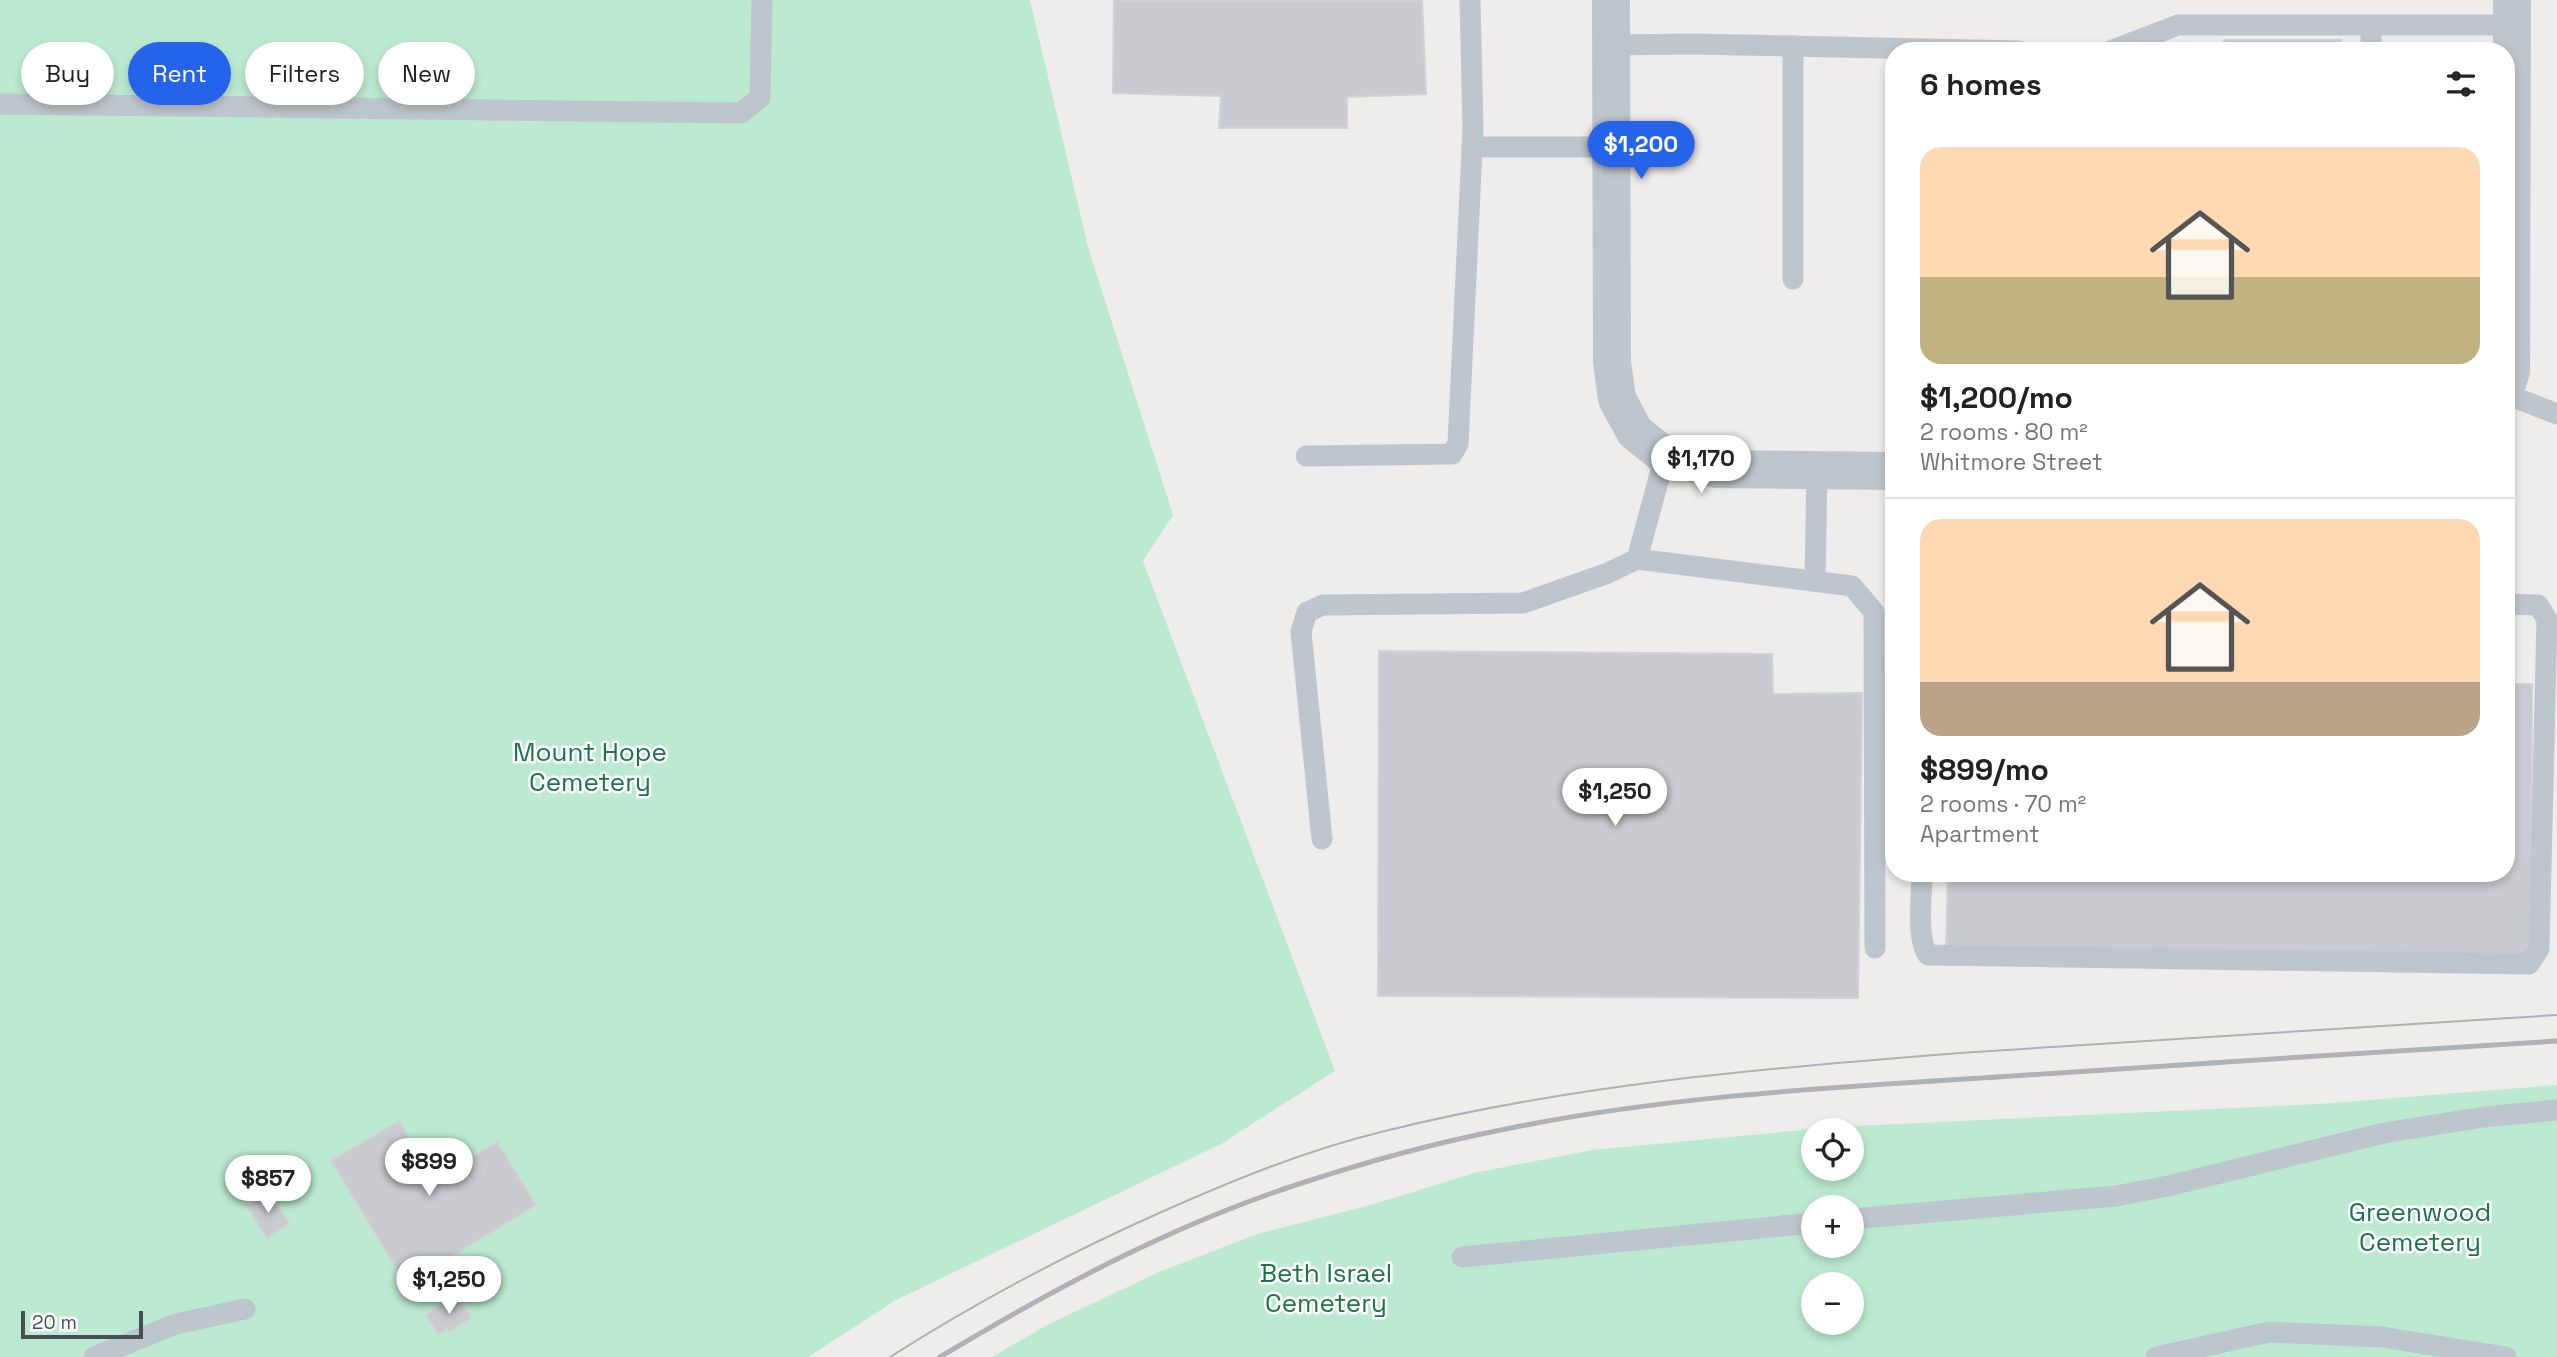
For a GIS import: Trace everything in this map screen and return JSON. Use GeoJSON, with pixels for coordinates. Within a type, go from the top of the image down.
{"type":"FeatureCollection","features":[{"type":"Feature","properties":{"kind":"street"},"geometry":{"type":"LineString","coordinates":[[1611,0],[1612,362],[1617,399],[1634,432],[1665,456],[1717,469],[1885,471]]}},
{"type":"Feature","properties":{"kind":"street"},"geometry":{"type":"LineString","coordinates":[[2512,12],[2512,42]]}},
{"type":"Feature","properties":{"kind":"lane"},"geometry":{"type":"LineString","coordinates":[[0,104],[741,113],[760,98],[762,0]]}},
{"type":"Feature","properties":{"kind":"lane"},"geometry":{"type":"LineString","coordinates":[[1306,456],[1452,454],[1458,444],[1472,147],[1470,0]]}},
{"type":"Feature","properties":{"kind":"lane"},"geometry":{"type":"LineString","coordinates":[[2134,42],[2178,25],[2371,25],[2512,12]]}},
{"type":"Feature","properties":{"kind":"lane"},"geometry":{"type":"LineString","coordinates":[[2371,25],[2371,42]]}},
{"type":"Feature","properties":{"kind":"lane"},"geometry":{"type":"LineString","coordinates":[[1611,44],[1885,48]]}},
{"type":"Feature","properties":{"kind":"lane"},"geometry":{"type":"LineString","coordinates":[[1793,46],[1793,279]]}},
{"type":"Feature","properties":{"kind":"lane"},"geometry":{"type":"LineString","coordinates":[[1472,147],[1611,147]]}},
{"type":"Feature","properties":{"kind":"lane"},"geometry":{"type":"LineString","coordinates":[[2515,388],[2557,414]]}},
{"type":"Feature","properties":{"kind":"lane"},"geometry":{"type":"LineString","coordinates":[[1637,559],[1665,456]]}},
{"type":"Feature","properties":{"kind":"lane"},"geometry":{"type":"LineString","coordinates":[[1815,580],[1817,470]]}},
{"type":"Feature","properties":{"kind":"lane"},"geometry":{"type":"LineString","coordinates":[[1322,839],[1301,632],[1307,612],[1324,605],[1523,603],[1608,573],[1637,559],[1852,586],[1874,612],[1875,948]]}},
{"type":"Feature","properties":{"kind":"lane"},"geometry":{"type":"LineString","coordinates":[[1922,882],[1923,949],[1928,955],[2504,966],[2529,964],[2539,949],[2547,619],[2538,605],[2515,604]]}},
{"type":"Feature","properties":{"kind":"lane"},"geometry":{"type":"LineString","coordinates":[[1864,1218],[2116,1196],[2168,1186],[2384,1133],[2484,1117],[2557,1110]]}},
{"type":"Feature","properties":{"kind":"lane"},"geometry":{"type":"LineString","coordinates":[[1462,1257],[1801,1224]]}},
{"type":"Feature","properties":{"kind":"lane"},"geometry":{"type":"LineString","coordinates":[[94,1357],[176,1324],[245,1309]]}},
{"type":"Feature","properties":{"kind":"lane"},"geometry":{"type":"LineString","coordinates":[[2156,1357],[2269,1332],[2382,1337],[2506,1357]]}},
{"type":"Feature","properties":{"kind":"green space","name":"Mount Hope Cemetery"},"geometry":{"type":"Polygon","coordinates":[[[0,0],[1030,0],[1088,247],[1173,515],[1143,561],[1335,1071],[1221,1144],[896,1300],[808,1357],[0,1357],[0,0]]]}},
{"type":"Feature","properties":{"kind":"green space","name":"Greenwood Cemetery"},"geometry":{"type":"Polygon","coordinates":[[[2557,1085],[2557,1357],[992,1357],[1047,1325],[1159,1272],[1257,1234],[1374,1204],[1474,1173],[1592,1150],[1801,1130],[1801,1181],[1864,1181],[1864,1126],[2319,1104],[2557,1085]]]}},
{"type":"Feature","properties":{"kind":"building"},"geometry":{"type":"Polygon","coordinates":[[[1114,0],[1422,0],[1426,94],[1347,97],[1347,128],[1219,128],[1221,96],[1113,93],[1114,0]]]}},
{"type":"Feature","properties":{"kind":"building"},"geometry":{"type":"Polygon","coordinates":[[[2224,40],[2341,40],[2341,42],[2224,40]]]}},
{"type":"Feature","properties":{"kind":"building"},"geometry":{"type":"Polygon","coordinates":[[[1379,651],[1772,654],[1773,694],[1862,693],[1858,998],[1378,996],[1379,651]]]}},
{"type":"Feature","properties":{"kind":"building"},"geometry":{"type":"Polygon","coordinates":[[[2515,684],[2532,684],[2531,956],[1946,951],[1948,882],[2515,882],[2515,684]]]}},
{"type":"Feature","properties":{"kind":"building"},"geometry":{"type":"Polygon","coordinates":[[[399,1121],[419,1154],[435,1145],[450,1171],[497,1142],[536,1205],[406,1284],[331,1161],[399,1121]]]}},
{"type":"Feature","properties":{"kind":"building"},"geometry":{"type":"Polygon","coordinates":[[[269,1192],[289,1223],[267,1238],[247,1206],[269,1192]]]}},
{"type":"Feature","properties":{"kind":"building"},"geometry":{"type":"Polygon","coordinates":[[[457,1296],[471,1318],[449,1332],[447,1328],[438,1334],[426,1315],[457,1296]]]}},
{"type":"Feature","properties":{"kind":"tram line"},"geometry":{"type":"LineString","coordinates":[[890,1357],[1055,1263],[1213,1190],[1326,1147],[1456,1115],[1599,1090],[1815,1065],[1960,1053],[2557,1015]]}},
{"type":"Feature","properties":{"kind":"railway"},"geometry":{"type":"LineString","coordinates":[[940,1357],[1071,1282],[1162,1238],[1254,1199],[1350,1168],[1496,1131],[1624,1109],[1754,1094],[2557,1041]]}},
{"type":"Feature","properties":{"kind":"park label","name":"Beth Israel Cemetery"},"geometry":{"type":"Point","coordinates":[1326,1288]}}]}
